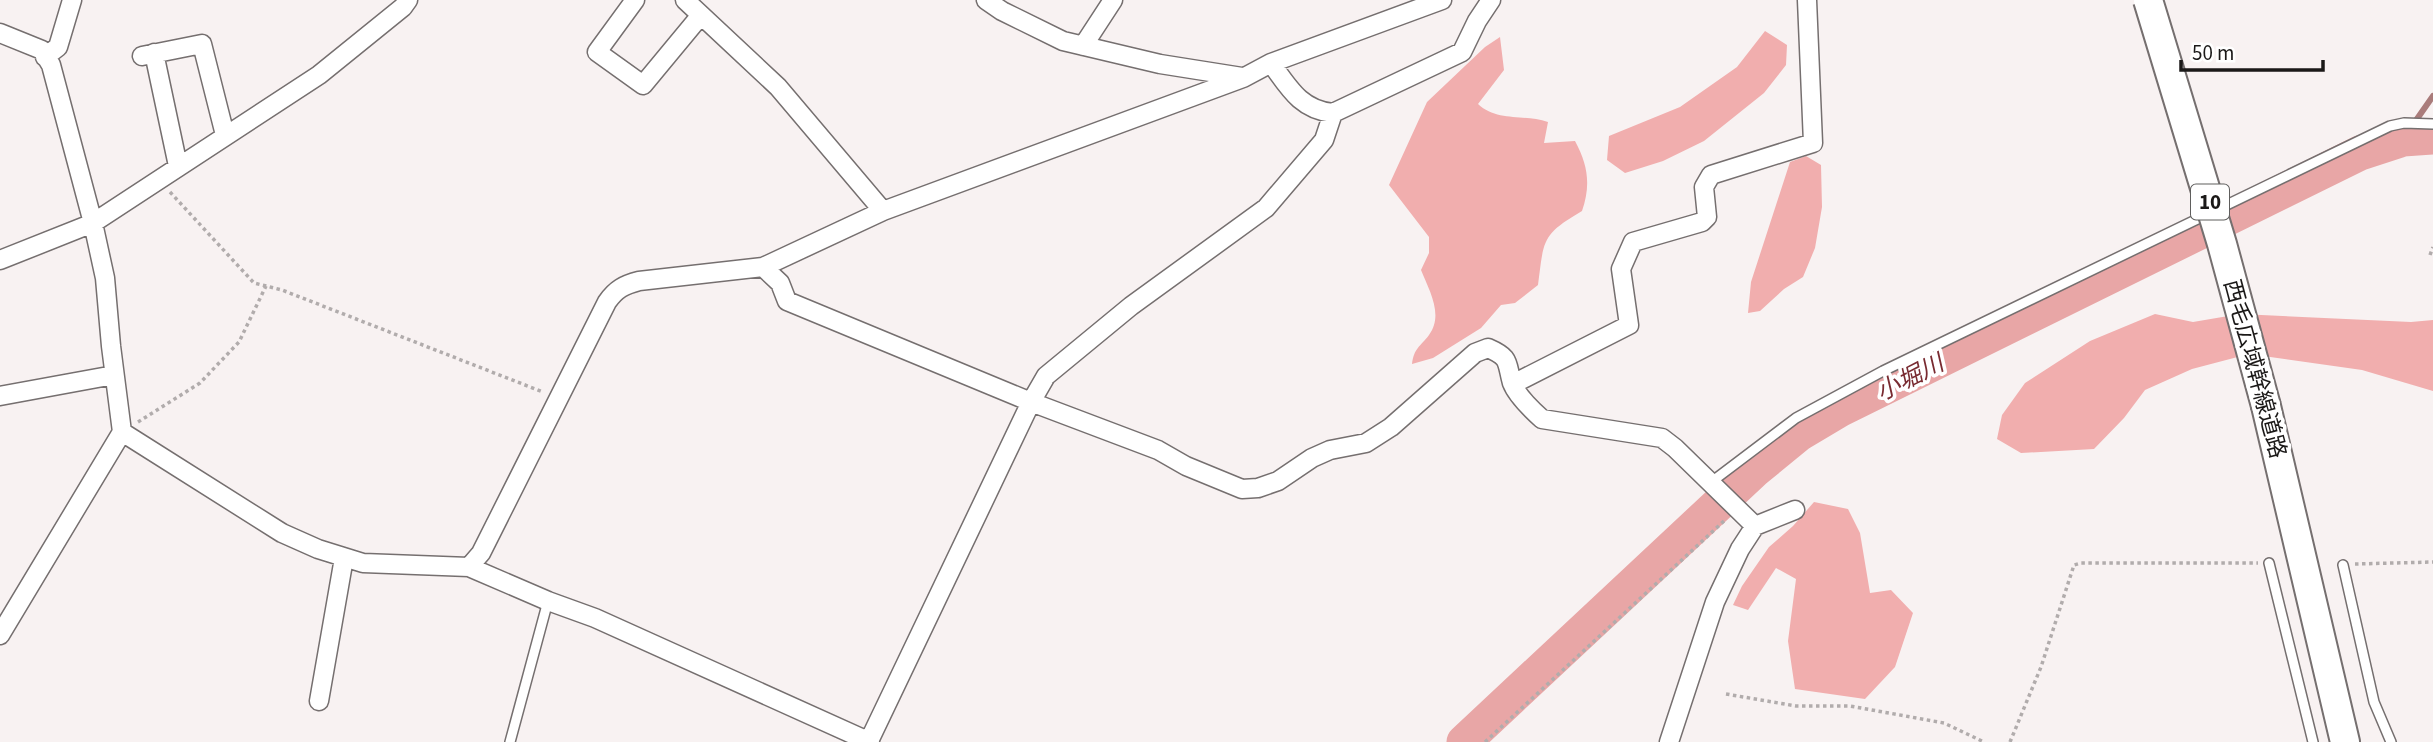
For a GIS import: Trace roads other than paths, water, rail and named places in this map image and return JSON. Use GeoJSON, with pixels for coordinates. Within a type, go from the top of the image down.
{"type":"FeatureCollection","features":[{"type":"Feature","properties":{"kind":"main road","name":"西毛広域幹線道路"},"geometry":{"type":"LineString","coordinates":[[2148,0],[2218,231],[2266,406],[2345,742]]}},
{"type":"Feature","properties":{"kind":"street"},"geometry":{"type":"LineString","coordinates":[[45,57],[58,47],[72,0]]}},
{"type":"Feature","properties":{"kind":"street"},"geometry":{"type":"LineString","coordinates":[[0,260],[93,223],[319,75],[403,7],[408,0]]}},
{"type":"Feature","properties":{"kind":"street"},"geometry":{"type":"LineString","coordinates":[[635,0],[597,52],[643,85],[701,15]]}},
{"type":"Feature","properties":{"kind":"street"},"geometry":{"type":"LineString","coordinates":[[685,0],[778,87],[883,211]]}},
{"type":"Feature","properties":{"kind":"street"},"geometry":{"type":"LineString","coordinates":[[986,0],[1063,41],[1160,64],[1243,78]]}},
{"type":"Feature","properties":{"kind":"street"},"geometry":{"type":"LineString","coordinates":[[1083,46],[1113,0]]}},
{"type":"Feature","properties":{"kind":"street"},"geometry":{"type":"LineString","coordinates":[[468,567],[481,553],[614,291],[639,281],[763,267],[883,211],[1243,78],[1271,63],[1442,0]]}},
{"type":"Feature","properties":{"kind":"street"},"geometry":{"type":"LineString","coordinates":[[1271,63],[1296,98],[1321,112],[1334,113],[1462,52],[1491,0]]}},
{"type":"Feature","properties":{"kind":"street"},"geometry":{"type":"LineString","coordinates":[[1513,384],[1629,325],[1621,270],[1633,242],[1702,222],[1707,217],[1704,187],[1711,175],[1813,143],[1807,0]]}},
{"type":"Feature","properties":{"kind":"street"},"geometry":{"type":"LineString","coordinates":[[0,33],[41,50],[51,65],[93,223],[108,299],[122,432],[0,635]]}},
{"type":"Feature","properties":{"kind":"street"},"geometry":{"type":"LineString","coordinates":[[178,166],[148,55],[202,44],[225,135]]}},
{"type":"Feature","properties":{"kind":"street"},"geometry":{"type":"LineString","coordinates":[[122,432],[282,533],[363,563],[468,567],[595,618],[870,742],[1031,402],[1046,376],[1131,306],[1266,208],[1324,140],[1334,113]]}},
{"type":"Feature","properties":{"kind":"street"},"geometry":{"type":"LineString","coordinates":[[763,267],[780,283],[787,302],[1031,402],[1158,450],[1186,466],[1242,489],[1258,488],[1279,481],[1312,458],[1330,450],[1366,443],[1391,427],[1475,353],[1488,348],[1507,359],[1513,384],[1542,419],[1662,438],[1755,526]]}},
{"type":"Feature","properties":{"kind":"street"},"geometry":{"type":"LineString","coordinates":[[0,396],[114,375]]}},
{"type":"Feature","properties":{"kind":"street"},"geometry":{"type":"LineString","coordinates":[[1669,742],[1715,603],[1740,549],[1755,526],[1795,510]]}},
{"type":"Feature","properties":{"kind":"street"},"geometry":{"type":"LineString","coordinates":[[319,701],[344,558]]}},
{"type":"Feature","properties":{"kind":"lane"},"geometry":{"type":"LineString","coordinates":[[1714,486],[1796,418],[1883,371],[2390,126],[2404,123],[2429,124]]}},
{"type":"Feature","properties":{"kind":"lane"},"geometry":{"type":"LineString","coordinates":[[2269,563],[2313,742]]}},
{"type":"Feature","properties":{"kind":"lane"},"geometry":{"type":"LineString","coordinates":[[2343,565],[2374,702],[2391,742]]}},
{"type":"Feature","properties":{"kind":"lane"},"geometry":{"type":"LineString","coordinates":[[510,742],[548,601]]}},
{"type":"Feature","properties":{"kind":"waterway"},"geometry":{"type":"LineString","coordinates":[[2403,139],[2433,96]]}},
{"type":"Feature","properties":{"kind":"waterway","name":"小堀川"},"geometry":{"type":"LineString","coordinates":[[1464,742],[1755,470],[1799,434],[1841,409],[2360,153],[2403,139],[2433,137]]}}]}
